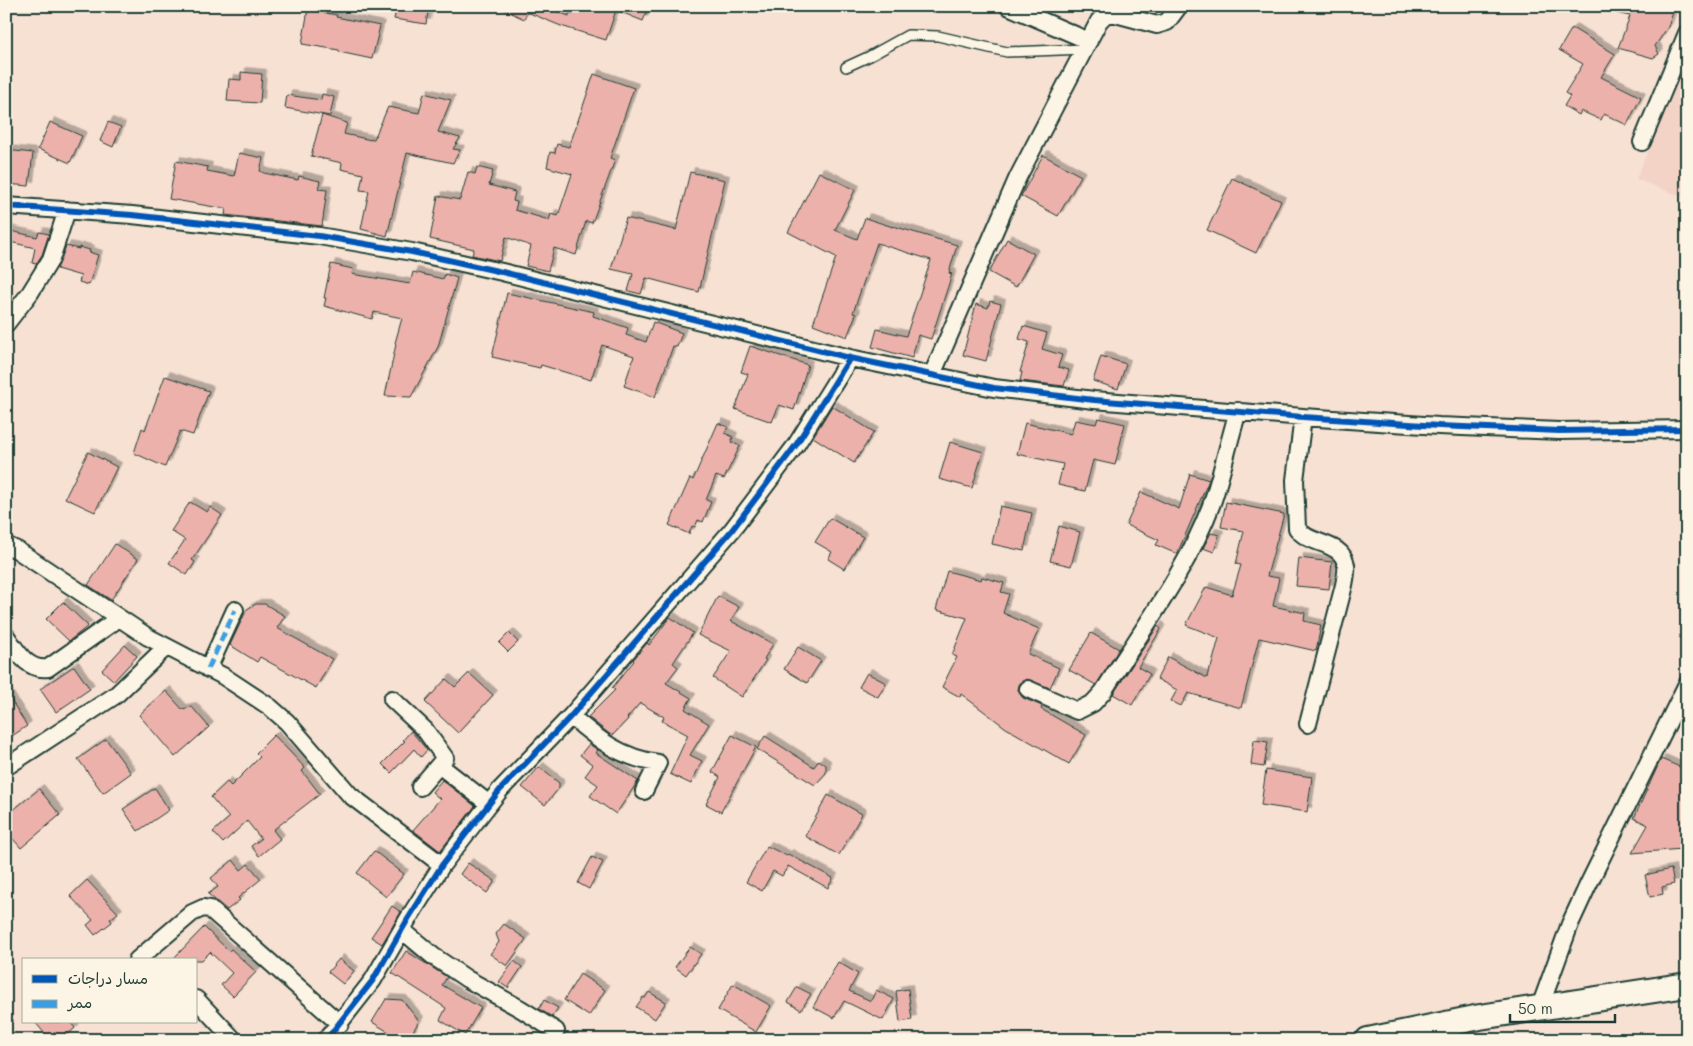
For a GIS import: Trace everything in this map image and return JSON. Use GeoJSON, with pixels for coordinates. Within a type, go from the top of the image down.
{"type":"FeatureCollection","features":[{"type":"Feature","properties":{"kind":"main road"},"geometry":{"type":"LineString","coordinates":[[1368,1040],[1425,1027],[1540,1007],[1687,985]]}},
{"type":"Feature","properties":{"kind":"street"},"geometry":{"type":"LineString","coordinates":[[1008,6],[1087,45]]}},
{"type":"Feature","properties":{"kind":"street"},"geometry":{"type":"LineString","coordinates":[[932,375],[1018,177],[1099,21],[1105,15],[1112,13],[1157,25],[1167,22],[1180,6]]}},
{"type":"Feature","properties":{"kind":"street"},"geometry":{"type":"LineString","coordinates":[[1642,142],[1687,33]]}},
{"type":"Feature","properties":{"kind":"street"},"geometry":{"type":"LineString","coordinates":[[6,206],[142,216],[319,236],[412,252],[502,272],[850,358],[994,388],[1303,417],[1439,426],[1559,431],[1687,429]]}},
{"type":"Feature","properties":{"kind":"street"},"geometry":{"type":"LineString","coordinates":[[6,324],[30,293],[51,259],[67,210]]}},
{"type":"Feature","properties":{"kind":"street"},"geometry":{"type":"LineString","coordinates":[[326,1040],[373,980],[442,865],[500,790],[571,716],[732,530],[796,445],[850,358]]}},
{"type":"Feature","properties":{"kind":"street"},"geometry":{"type":"LineString","coordinates":[[1028,689],[1077,711],[1093,702],[1104,692],[1161,602],[1194,542],[1212,503],[1238,411]]}},
{"type":"Feature","properties":{"kind":"street"},"geometry":{"type":"LineString","coordinates":[[1303,417],[1295,480],[1297,528],[1306,537],[1327,544],[1335,549],[1345,560],[1347,567],[1308,724]]}},
{"type":"Feature","properties":{"kind":"street"},"geometry":{"type":"LineString","coordinates":[[6,545],[17,550],[148,638],[208,669],[270,707],[287,722],[350,795],[442,865]]}},
{"type":"Feature","properties":{"kind":"street"},"geometry":{"type":"LineString","coordinates":[[208,669],[235,610]]}},
{"type":"Feature","properties":{"kind":"street"},"geometry":{"type":"LineString","coordinates":[[6,636],[27,664],[40,669],[48,668],[119,618]]}},
{"type":"Feature","properties":{"kind":"street"},"geometry":{"type":"LineString","coordinates":[[6,767],[116,695],[166,647]]}},
{"type":"Feature","properties":{"kind":"street"},"geometry":{"type":"LineString","coordinates":[[1540,1007],[1570,924],[1588,884],[1684,694]]}},
{"type":"Feature","properties":{"kind":"street"},"geometry":{"type":"LineString","coordinates":[[392,699],[425,730],[445,758],[420,787],[439,766],[489,804]]}},
{"type":"Feature","properties":{"kind":"street"},"geometry":{"type":"LineString","coordinates":[[571,716],[594,736],[615,750],[640,760],[658,763],[644,791]]}},
{"type":"Feature","properties":{"kind":"street"},"geometry":{"type":"LineString","coordinates":[[140,958],[192,913],[203,908],[210,910],[340,1024]]}},
{"type":"Feature","properties":{"kind":"street"},"geometry":{"type":"LineString","coordinates":[[402,930],[433,956],[467,979],[556,1031]]}},
{"type":"Feature","properties":{"kind":"street"},"geometry":{"type":"LineString","coordinates":[[198,1001],[234,1040]]}},
{"type":"Feature","properties":{"kind":"lane"},"geometry":{"type":"LineString","coordinates":[[846,67],[908,35],[938,36],[1007,52],[1087,45]]}},
{"type":"Feature","properties":{"kind":"shaded area"},"geometry":{"type":"Polygon","coordinates":[[[1687,58],[1687,199],[1636,179],[1687,58]]]}},
{"type":"Feature","properties":{"kind":"building"},"geometry":{"type":"Polygon","coordinates":[[[397,6],[429,6],[426,24],[394,19],[397,6]]]}},
{"type":"Feature","properties":{"kind":"building"},"geometry":{"type":"Polygon","coordinates":[[[497,6],[542,6],[569,16],[569,13],[573,14],[575,6],[649,6],[643,21],[616,10],[606,40],[561,26],[527,12],[524,19],[497,6]]]}},
{"type":"Feature","properties":{"kind":"building"},"geometry":{"type":"Polygon","coordinates":[[[1607,6],[1675,6],[1668,27],[1655,46],[1659,54],[1653,58],[1618,48],[1630,16],[1606,11],[1607,6]]]}},
{"type":"Feature","properties":{"kind":"building"},"geometry":{"type":"Polygon","coordinates":[[[308,10],[380,26],[372,59],[339,52],[339,50],[302,44],[308,10]]]}},
{"type":"Feature","properties":{"kind":"building"},"geometry":{"type":"Polygon","coordinates":[[[1572,28],[1615,54],[1601,77],[1641,97],[1627,125],[1604,114],[1601,120],[1581,111],[1579,115],[1564,106],[1570,96],[1565,93],[1583,64],[1559,50],[1572,28]]]}},
{"type":"Feature","properties":{"kind":"building"},"geometry":{"type":"Polygon","coordinates":[[[241,72],[262,74],[260,103],[227,101],[229,79],[241,80],[241,72]]]}},
{"type":"Feature","properties":{"kind":"building"},"geometry":{"type":"Polygon","coordinates":[[[594,74],[634,88],[610,158],[615,160],[592,223],[586,221],[576,255],[554,248],[548,271],[526,266],[531,246],[506,237],[500,261],[472,255],[474,249],[430,239],[438,196],[460,200],[468,172],[475,174],[477,167],[493,171],[489,185],[515,192],[513,201],[517,202],[515,210],[549,220],[551,214],[558,216],[572,174],[547,167],[550,152],[555,153],[557,144],[569,147],[594,74]]]}},
{"type":"Feature","properties":{"kind":"building"},"geometry":{"type":"Polygon","coordinates":[[[424,93],[451,100],[438,132],[460,138],[453,149],[460,150],[453,163],[407,153],[387,236],[361,229],[369,191],[360,190],[363,174],[341,169],[342,163],[311,156],[322,115],[347,123],[344,134],[371,140],[374,139],[388,107],[419,113],[424,93]]]}},
{"type":"Feature","properties":{"kind":"building"},"geometry":{"type":"Polygon","coordinates":[[[322,94],[334,97],[330,116],[285,108],[287,95],[321,100],[322,94]]]}},
{"type":"Feature","properties":{"kind":"building"},"geometry":{"type":"Polygon","coordinates":[[[50,122],[82,136],[70,163],[38,149],[50,122]]]}},
{"type":"Feature","properties":{"kind":"building"},"geometry":{"type":"Polygon","coordinates":[[[108,122],[121,127],[113,147],[100,141],[108,122]]]}},
{"type":"Feature","properties":{"kind":"building"},"geometry":{"type":"Polygon","coordinates":[[[6,150],[33,153],[29,186],[6,184],[6,150]]]}},
{"type":"Feature","properties":{"kind":"building"},"geometry":{"type":"Polygon","coordinates":[[[239,153],[263,158],[260,171],[264,173],[298,180],[299,176],[320,181],[318,189],[327,190],[322,226],[225,215],[226,209],[169,199],[176,161],[208,167],[207,171],[234,176],[239,153]]]}},
{"type":"Feature","properties":{"kind":"building"},"geometry":{"type":"Polygon","coordinates":[[[1043,155],[1081,176],[1058,216],[1021,196],[1043,155]]]}},
{"type":"Feature","properties":{"kind":"building"},"geometry":{"type":"Polygon","coordinates":[[[690,172],[725,180],[699,292],[646,278],[641,294],[628,291],[633,274],[611,269],[626,218],[676,230],[690,172]]]}},
{"type":"Feature","properties":{"kind":"building"},"geometry":{"type":"Polygon","coordinates":[[[819,172],[855,190],[835,230],[857,239],[865,218],[957,245],[949,273],[952,274],[931,339],[918,335],[912,358],[872,347],[877,329],[906,336],[931,260],[877,243],[853,313],[856,314],[847,337],[813,324],[836,257],[788,232],[819,172]]]}},
{"type":"Feature","properties":{"kind":"building"},"geometry":{"type":"Polygon","coordinates":[[[1232,178],[1281,201],[1256,253],[1207,230],[1232,178]]]}},
{"type":"Feature","properties":{"kind":"building"},"geometry":{"type":"Polygon","coordinates":[[[6,230],[37,237],[39,232],[49,234],[42,255],[36,264],[32,263],[35,248],[6,241],[6,230]]]}},
{"type":"Feature","properties":{"kind":"building"},"geometry":{"type":"Polygon","coordinates":[[[1007,239],[1034,254],[1016,287],[989,272],[1007,239]]]}},
{"type":"Feature","properties":{"kind":"building"},"geometry":{"type":"Polygon","coordinates":[[[66,246],[90,250],[89,252],[98,255],[89,285],[79,282],[81,276],[57,269],[66,246]]]}},
{"type":"Feature","properties":{"kind":"building"},"geometry":{"type":"Polygon","coordinates":[[[331,264],[353,269],[352,274],[410,284],[413,272],[443,279],[445,274],[457,278],[438,347],[411,397],[385,396],[395,343],[402,318],[374,312],[372,319],[324,306],[331,264]]]}},
{"type":"Feature","properties":{"kind":"building"},"geometry":{"type":"Polygon","coordinates":[[[507,293],[594,312],[593,316],[628,328],[626,335],[646,342],[653,322],[682,333],[677,347],[673,346],[655,397],[624,386],[634,356],[602,345],[591,380],[541,365],[540,368],[492,357],[507,293]]]}},
{"type":"Feature","properties":{"kind":"building"},"geometry":{"type":"Polygon","coordinates":[[[990,301],[1001,304],[986,361],[963,355],[976,304],[988,308],[990,301]]]}},
{"type":"Feature","properties":{"kind":"building"},"geometry":{"type":"Polygon","coordinates":[[[1023,326],[1047,333],[1042,349],[1062,355],[1058,367],[1069,370],[1064,386],[1020,381],[1022,372],[1020,372],[1029,342],[1019,339],[1023,326]]]}},
{"type":"Feature","properties":{"kind":"building"},"geometry":{"type":"Polygon","coordinates":[[[750,346],[808,365],[794,410],[779,405],[772,422],[735,409],[748,374],[741,372],[750,346]]]}},
{"type":"Feature","properties":{"kind":"building"},"geometry":{"type":"Polygon","coordinates":[[[1101,356],[1126,364],[1118,389],[1093,381],[1101,356]]]}},
{"type":"Feature","properties":{"kind":"building"},"geometry":{"type":"Polygon","coordinates":[[[165,376],[209,391],[193,435],[180,431],[165,467],[134,453],[142,428],[145,430],[165,376]]]}},
{"type":"Feature","properties":{"kind":"building"},"geometry":{"type":"Polygon","coordinates":[[[832,406],[874,432],[854,463],[813,437],[832,406]]]}},
{"type":"Feature","properties":{"kind":"building"},"geometry":{"type":"Polygon","coordinates":[[[1098,418],[1125,424],[1115,465],[1093,460],[1085,491],[1058,485],[1063,464],[1017,454],[1025,423],[1071,434],[1075,420],[1096,424],[1098,418]]]}},
{"type":"Feature","properties":{"kind":"building"},"geometry":{"type":"Polygon","coordinates":[[[718,423],[728,427],[725,433],[733,437],[731,442],[740,446],[724,479],[716,476],[706,500],[711,502],[703,522],[698,520],[695,527],[692,526],[689,534],[669,525],[690,478],[693,480],[718,423]]]}},
{"type":"Feature","properties":{"kind":"building"},"geometry":{"type":"Polygon","coordinates":[[[950,442],[983,452],[972,488],[939,479],[950,442]]]}},
{"type":"Feature","properties":{"kind":"building"},"geometry":{"type":"Polygon","coordinates":[[[88,452],[117,467],[95,512],[65,498],[88,452]]]}},
{"type":"Feature","properties":{"kind":"building"},"geometry":{"type":"Polygon","coordinates":[[[1190,474],[1209,480],[1177,554],[1156,545],[1159,540],[1126,525],[1141,492],[1179,509],[1190,474]]]}},
{"type":"Feature","properties":{"kind":"building"},"geometry":{"type":"Polygon","coordinates":[[[190,502],[207,512],[210,507],[222,515],[192,560],[195,562],[187,575],[169,563],[185,540],[171,531],[190,502]]]}},
{"type":"Feature","properties":{"kind":"building"},"geometry":{"type":"Polygon","coordinates":[[[1226,502],[1284,514],[1267,576],[1279,578],[1273,606],[1305,613],[1304,621],[1321,625],[1316,651],[1259,638],[1241,708],[1188,693],[1181,706],[1171,701],[1177,690],[1157,679],[1168,657],[1207,678],[1209,668],[1211,668],[1219,638],[1186,625],[1206,587],[1232,595],[1241,565],[1236,564],[1244,531],[1221,527],[1226,502]]]}},
{"type":"Feature","properties":{"kind":"building"},"geometry":{"type":"Polygon","coordinates":[[[1000,506],[1032,513],[1024,551],[992,544],[1000,506]]]}},
{"type":"Feature","properties":{"kind":"building"},"geometry":{"type":"Polygon","coordinates":[[[830,518],[863,537],[844,569],[828,559],[832,552],[815,542],[830,518]]]}},
{"type":"Feature","properties":{"kind":"building"},"geometry":{"type":"Polygon","coordinates":[[[1059,526],[1080,532],[1071,566],[1050,561],[1059,526]]]}},
{"type":"Feature","properties":{"kind":"building"},"geometry":{"type":"Polygon","coordinates":[[[1211,533],[1219,535],[1214,552],[1203,548],[1211,533]]]}},
{"type":"Feature","properties":{"kind":"building"},"geometry":{"type":"Polygon","coordinates":[[[115,544],[138,559],[111,600],[88,585],[115,544]]]}},
{"type":"Feature","properties":{"kind":"building"},"geometry":{"type":"Polygon","coordinates":[[[1299,558],[1332,562],[1329,589],[1296,586],[1299,558]]]}},
{"type":"Feature","properties":{"kind":"building"},"geometry":{"type":"Polygon","coordinates":[[[947,571],[981,580],[982,577],[1004,583],[1001,592],[1009,594],[1003,613],[1039,629],[1028,654],[1059,668],[1050,688],[1027,679],[1022,681],[1018,690],[1023,698],[1042,706],[1041,709],[1086,735],[1069,764],[1006,728],[961,694],[960,697],[942,687],[957,657],[952,655],[967,618],[936,610],[947,571]]]}},
{"type":"Feature","properties":{"kind":"building"},"geometry":{"type":"Polygon","coordinates":[[[718,596],[739,607],[731,621],[773,644],[764,659],[766,660],[742,697],[713,678],[731,651],[698,635],[718,596]]]}},
{"type":"Feature","properties":{"kind":"building"},"geometry":{"type":"Polygon","coordinates":[[[63,602],[88,626],[69,641],[46,619],[63,602]]]}},
{"type":"Feature","properties":{"kind":"building"},"geometry":{"type":"Polygon","coordinates":[[[256,604],[265,604],[285,616],[277,628],[332,659],[316,688],[260,657],[257,662],[230,645],[247,609],[256,604]]]}},
{"type":"Feature","properties":{"kind":"building"},"geometry":{"type":"Polygon","coordinates":[[[670,617],[693,633],[673,663],[678,667],[666,683],[691,698],[685,709],[709,724],[690,755],[702,761],[691,784],[670,774],[688,735],[662,721],[664,717],[640,703],[612,736],[588,717],[615,690],[612,688],[633,660],[647,643],[649,645],[670,617]]]}},
{"type":"Feature","properties":{"kind":"building"},"geometry":{"type":"Polygon","coordinates":[[[1158,626],[1161,629],[1138,667],[1150,674],[1132,705],[1113,694],[1158,626]]]}},
{"type":"Feature","properties":{"kind":"building"},"geometry":{"type":"Polygon","coordinates":[[[509,633],[518,642],[508,652],[499,643],[509,633]]]}},
{"type":"Feature","properties":{"kind":"building"},"geometry":{"type":"Polygon","coordinates":[[[1091,633],[1119,649],[1096,685],[1069,670],[1091,633]]]}},
{"type":"Feature","properties":{"kind":"building"},"geometry":{"type":"Polygon","coordinates":[[[125,645],[137,656],[114,681],[102,670],[125,645]]]}},
{"type":"Feature","properties":{"kind":"building"},"geometry":{"type":"Polygon","coordinates":[[[798,647],[821,661],[807,683],[784,669],[798,647]]]}},
{"type":"Feature","properties":{"kind":"building"},"geometry":{"type":"Polygon","coordinates":[[[74,666],[90,689],[56,712],[40,689],[74,666]]]}},
{"type":"Feature","properties":{"kind":"building"},"geometry":{"type":"Polygon","coordinates":[[[469,673],[493,695],[458,733],[425,702],[446,679],[455,687],[469,673]]]}},
{"type":"Feature","properties":{"kind":"building"},"geometry":{"type":"Polygon","coordinates":[[[867,673],[886,683],[878,697],[859,687],[867,673]]]}},
{"type":"Feature","properties":{"kind":"building"},"geometry":{"type":"Polygon","coordinates":[[[166,691],[182,709],[192,707],[209,727],[175,757],[139,715],[166,691]]]}},
{"type":"Feature","properties":{"kind":"building"},"geometry":{"type":"Polygon","coordinates":[[[6,692],[27,726],[6,740],[6,692]]]}},
{"type":"Feature","properties":{"kind":"building"},"geometry":{"type":"Polygon","coordinates":[[[411,731],[427,750],[421,757],[414,749],[391,773],[382,764],[405,741],[403,740],[411,731]]]}},
{"type":"Feature","properties":{"kind":"building"},"geometry":{"type":"Polygon","coordinates":[[[274,735],[305,768],[302,771],[320,794],[273,830],[280,839],[259,856],[251,846],[261,839],[247,821],[223,843],[213,832],[229,818],[211,797],[227,782],[231,786],[260,757],[256,753],[274,735]]]}},
{"type":"Feature","properties":{"kind":"building"},"geometry":{"type":"Polygon","coordinates":[[[732,735],[756,747],[721,812],[706,804],[720,777],[712,772],[732,735]]]}},
{"type":"Feature","properties":{"kind":"building"},"geometry":{"type":"Polygon","coordinates":[[[765,736],[814,767],[819,760],[826,765],[826,773],[815,785],[757,749],[765,736]]]}},
{"type":"Feature","properties":{"kind":"building"},"geometry":{"type":"Polygon","coordinates":[[[106,739],[131,773],[103,793],[78,759],[106,739]]]}},
{"type":"Feature","properties":{"kind":"building"},"geometry":{"type":"Polygon","coordinates":[[[1254,740],[1268,742],[1264,767],[1251,765],[1254,740]]]}},
{"type":"Feature","properties":{"kind":"building"},"geometry":{"type":"Polygon","coordinates":[[[589,744],[598,750],[596,753],[638,781],[616,814],[590,796],[598,785],[585,776],[593,765],[580,755],[589,744]]]}},
{"type":"Feature","properties":{"kind":"building"},"geometry":{"type":"Polygon","coordinates":[[[1661,759],[1687,770],[1687,836],[1685,836],[1682,849],[1632,853],[1648,825],[1634,818],[1661,759]]]}},
{"type":"Feature","properties":{"kind":"building"},"geometry":{"type":"Polygon","coordinates":[[[539,767],[559,783],[559,788],[545,805],[522,787],[539,767]]]}},
{"type":"Feature","properties":{"kind":"building"},"geometry":{"type":"Polygon","coordinates":[[[1266,770],[1312,777],[1307,812],[1261,805],[1266,770]]]}},
{"type":"Feature","properties":{"kind":"building"},"geometry":{"type":"Polygon","coordinates":[[[442,780],[475,806],[440,851],[413,830],[440,799],[432,792],[442,780]]]}},
{"type":"Feature","properties":{"kind":"building"},"geometry":{"type":"Polygon","coordinates":[[[155,788],[169,810],[138,831],[123,809],[155,788]]]}},
{"type":"Feature","properties":{"kind":"building"},"geometry":{"type":"Polygon","coordinates":[[[39,789],[60,815],[21,848],[6,831],[6,816],[39,789]]]}},
{"type":"Feature","properties":{"kind":"building"},"geometry":{"type":"Polygon","coordinates":[[[828,795],[862,814],[839,855],[805,836],[828,795]]]}},
{"type":"Feature","properties":{"kind":"building"},"geometry":{"type":"Polygon","coordinates":[[[767,846],[787,856],[788,854],[833,878],[828,888],[788,866],[782,876],[773,871],[762,891],[746,882],[767,846]]]}},
{"type":"Feature","properties":{"kind":"building"},"geometry":{"type":"Polygon","coordinates":[[[374,851],[404,874],[386,897],[357,873],[374,851]]]}},
{"type":"Feature","properties":{"kind":"building"},"geometry":{"type":"Polygon","coordinates":[[[592,857],[603,862],[589,889],[578,883],[592,857]]]}},
{"type":"Feature","properties":{"kind":"building"},"geometry":{"type":"Polygon","coordinates":[[[233,860],[241,870],[248,864],[261,879],[227,910],[208,894],[218,887],[211,878],[233,860]]]}},
{"type":"Feature","properties":{"kind":"building"},"geometry":{"type":"Polygon","coordinates":[[[468,863],[495,881],[487,893],[460,874],[468,863]]]}},
{"type":"Feature","properties":{"kind":"building"},"geometry":{"type":"Polygon","coordinates":[[[1671,869],[1674,884],[1662,887],[1663,894],[1650,897],[1645,875],[1671,869]]]}},
{"type":"Feature","properties":{"kind":"building"},"geometry":{"type":"Polygon","coordinates":[[[87,880],[118,913],[110,919],[112,922],[95,935],[87,925],[93,920],[70,896],[87,880]]]}},
{"type":"Feature","properties":{"kind":"building"},"geometry":{"type":"Polygon","coordinates":[[[392,906],[401,912],[382,944],[371,937],[392,906]]]}},
{"type":"Feature","properties":{"kind":"building"},"geometry":{"type":"Polygon","coordinates":[[[504,924],[526,939],[507,966],[490,954],[499,942],[496,934],[504,924]]]}},
{"type":"Feature","properties":{"kind":"building"},"geometry":{"type":"Polygon","coordinates":[[[204,927],[229,951],[231,949],[256,972],[233,996],[221,985],[232,973],[210,952],[202,960],[198,960],[198,958],[174,958],[204,927]]]}},
{"type":"Feature","properties":{"kind":"building"},"geometry":{"type":"Polygon","coordinates":[[[690,947],[701,954],[686,975],[675,967],[690,947]]]}},
{"type":"Feature","properties":{"kind":"building"},"geometry":{"type":"Polygon","coordinates":[[[406,951],[447,977],[442,985],[481,1008],[465,1035],[440,1020],[446,1008],[392,973],[406,951]]]}},
{"type":"Feature","properties":{"kind":"building"},"geometry":{"type":"Polygon","coordinates":[[[339,959],[354,971],[343,984],[328,972],[339,959]]]}},
{"type":"Feature","properties":{"kind":"building"},"geometry":{"type":"Polygon","coordinates":[[[514,961],[522,967],[508,988],[499,982],[514,961]]]}},
{"type":"Feature","properties":{"kind":"building"},"geometry":{"type":"Polygon","coordinates":[[[838,962],[858,974],[849,991],[871,1001],[876,990],[894,999],[883,1020],[844,1001],[834,1018],[813,1007],[838,962]]]}},
{"type":"Feature","properties":{"kind":"building"},"geometry":{"type":"Polygon","coordinates":[[[580,974],[605,990],[589,1016],[564,1000],[580,974]]]}},
{"type":"Feature","properties":{"kind":"building"},"geometry":{"type":"Polygon","coordinates":[[[733,984],[771,1006],[756,1032],[718,1010],[733,984]]]}},
{"type":"Feature","properties":{"kind":"building"},"geometry":{"type":"Polygon","coordinates":[[[797,987],[811,994],[801,1010],[788,1002],[797,987]]]}},
{"type":"Feature","properties":{"kind":"building"},"geometry":{"type":"Polygon","coordinates":[[[908,989],[912,1020],[900,1022],[896,991],[908,989]]]}},
{"type":"Feature","properties":{"kind":"building"},"geometry":{"type":"Polygon","coordinates":[[[649,992],[666,1002],[655,1019],[636,1007],[649,992]]]}},
{"type":"Feature","properties":{"kind":"building"},"geometry":{"type":"Polygon","coordinates":[[[386,999],[402,1000],[419,1021],[408,1040],[402,1040],[372,1022],[386,999]]]}},
{"type":"Feature","properties":{"kind":"building"},"geometry":{"type":"Polygon","coordinates":[[[544,1000],[558,1008],[552,1017],[539,1009],[544,1000]]]}},
{"type":"Feature","properties":{"kind":"building"},"geometry":{"type":"Polygon","coordinates":[[[37,1024],[72,1024],[75,1028],[62,1040],[50,1040],[37,1024]]]}},
{"type":"Feature","properties":{"kind":"marked path"},"geometry":{"type":"LineString","coordinates":[[208,669],[235,610]]}},
{"type":"Feature","properties":{"kind":"cycle path"},"geometry":{"type":"LineString","coordinates":[[6,206],[132,215],[319,236],[412,252],[502,272],[850,358],[994,388],[1094,400],[1439,426],[1559,431],[1687,429]]}},
{"type":"Feature","properties":{"kind":"cycle path"},"geometry":{"type":"LineString","coordinates":[[326,1040],[373,980],[442,865],[500,790],[571,716],[732,530],[796,445],[850,358]]}}]}
